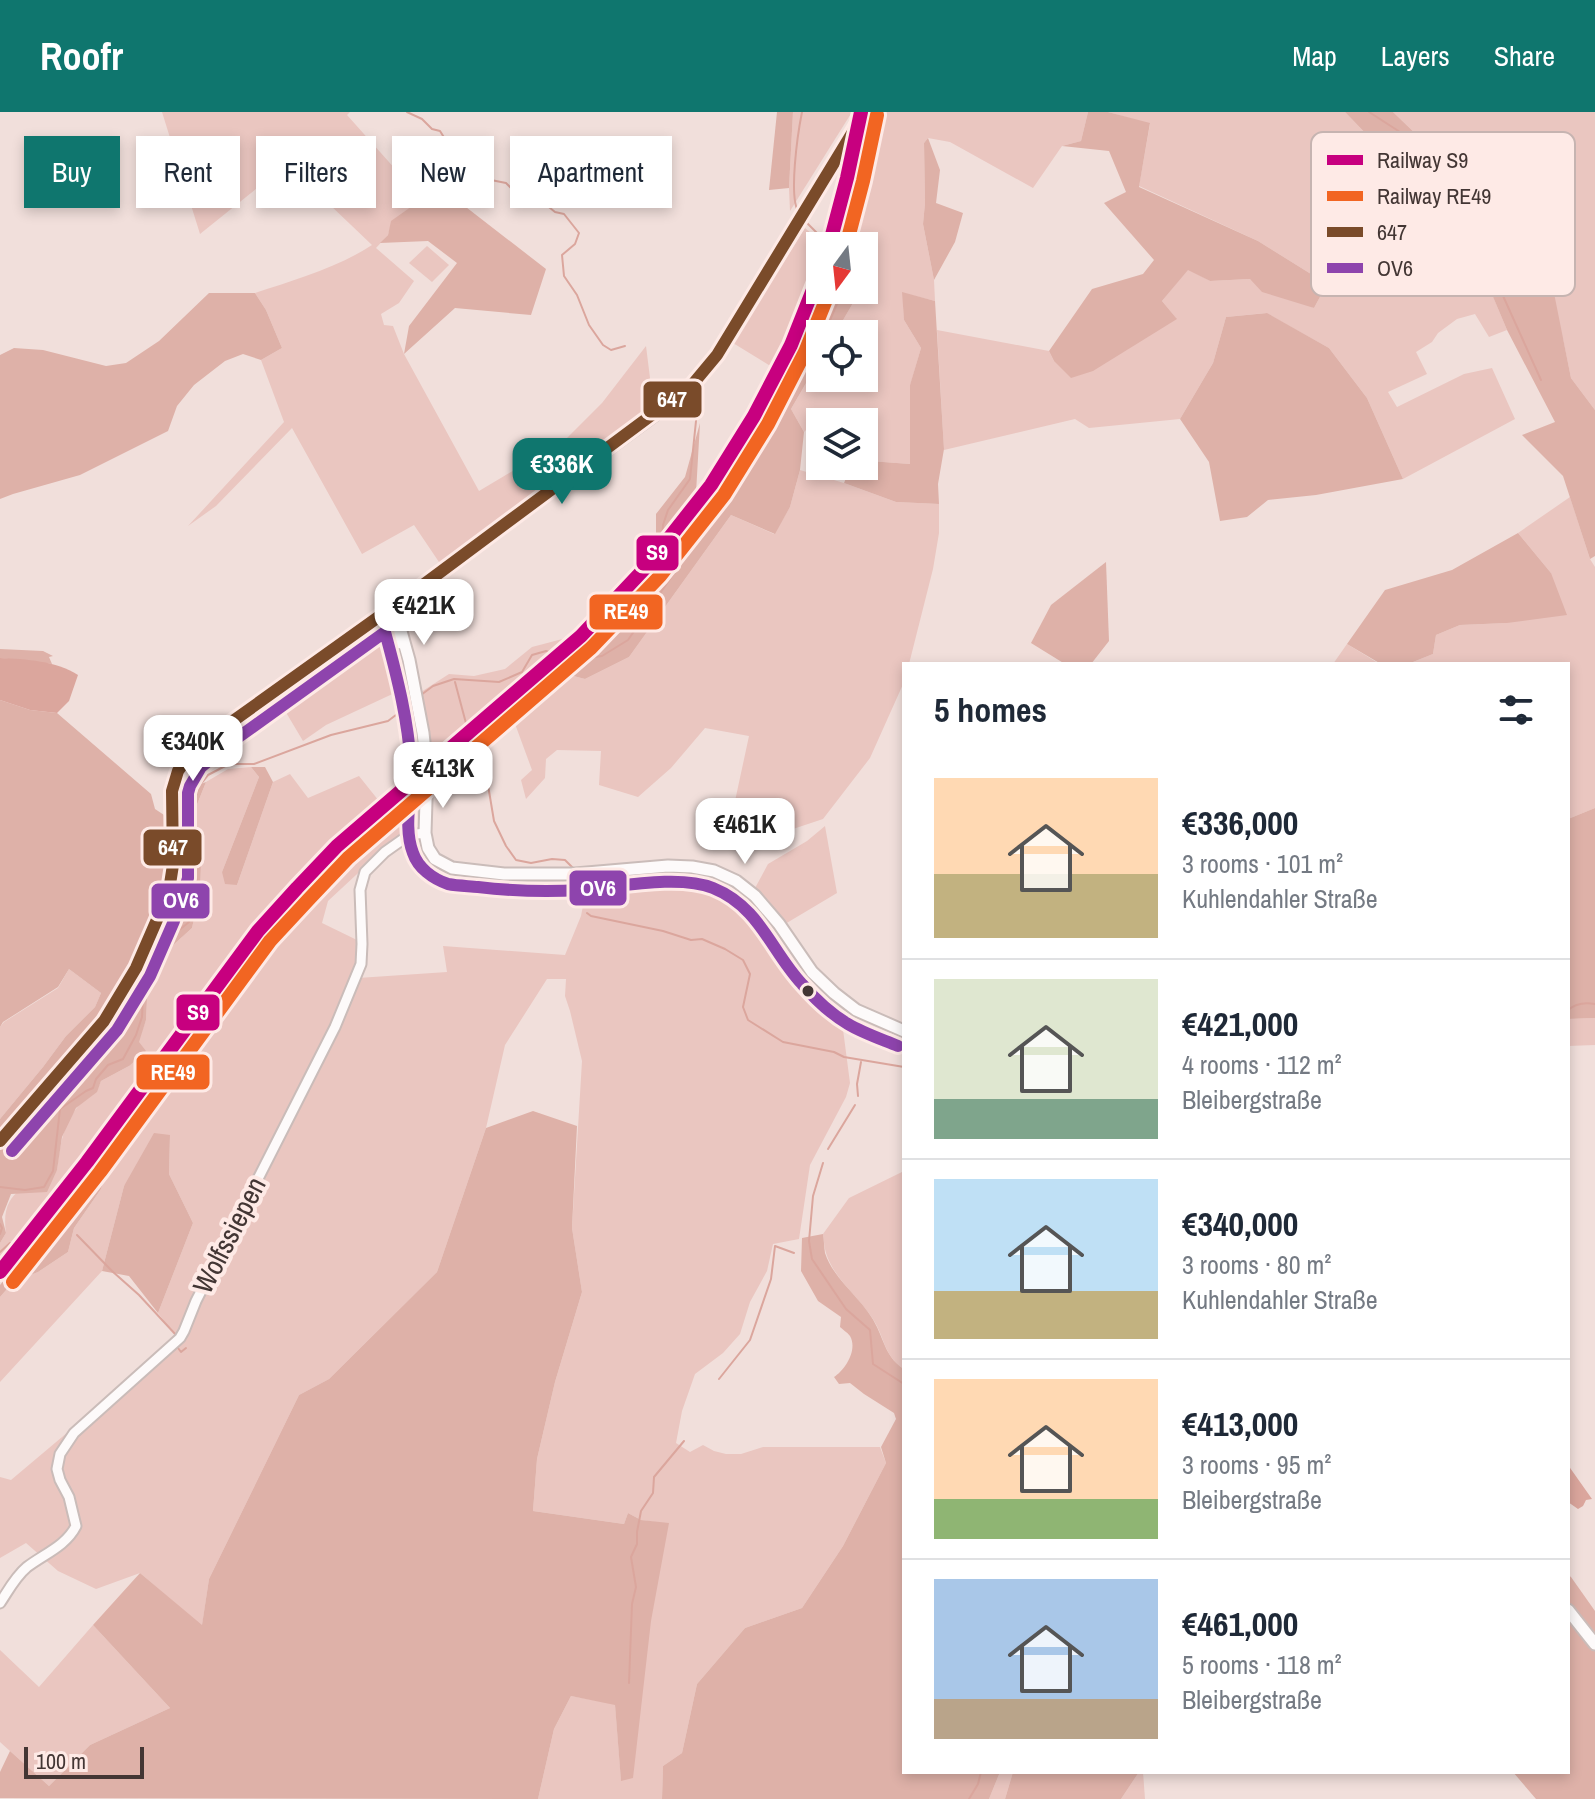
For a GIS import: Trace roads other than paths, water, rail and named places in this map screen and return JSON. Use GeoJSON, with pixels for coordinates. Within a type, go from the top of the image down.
{"type":"FeatureCollection","features":[{"type":"Feature","properties":{"kind":"main road"},"geometry":{"type":"LineString","coordinates":[[0,1141],[104,1021],[136,968],[170,884],[173,865],[172,791],[182,765],[191,753],[692,385],[717,355],[865,112]]}},
{"type":"Feature","properties":{"kind":"street"},"geometry":{"type":"LineString","coordinates":[[394,606],[406,646],[421,721],[427,769],[425,833],[428,848],[435,859],[459,870],[504,874],[559,875],[668,866],[703,868],[725,875],[755,896],[812,972],[834,993],[856,1010],[902,1030]]}},
{"type":"Feature","properties":{"kind":"street"},"geometry":{"type":"LineString","coordinates":[[381,615],[395,634],[412,681]]}},
{"type":"Feature","properties":{"kind":"street","name":"Wolfssiepen"},"geometry":{"type":"LineString","coordinates":[[0,1603],[18,1576],[71,1535],[76,1526],[72,1506],[57,1469],[60,1454],[74,1433],[174,1344],[184,1331],[196,1301],[335,1027],[361,964],[360,890],[365,872],[385,852],[409,835],[425,833]]}},
{"type":"Feature","properties":{"kind":"street"},"geometry":{"type":"LineString","coordinates":[[1570,1613],[1595,1644]]}},
{"type":"Feature","properties":{"kind":"waterway"},"geometry":{"type":"LineString","coordinates":[[407,112],[440,131],[445,139],[465,148],[476,159],[486,179],[506,183],[516,193],[539,199],[555,212],[564,214],[579,233],[575,244],[562,255],[564,276],[603,345],[611,350],[625,346]]}},
{"type":"Feature","properties":{"kind":"waterway"},"geometry":{"type":"LineString","coordinates":[[799,213],[794,180],[802,112]]}},
{"type":"Feature","properties":{"kind":"waterway"},"geometry":{"type":"LineString","coordinates":[[1369,112],[1400,132]]}},
{"type":"Feature","properties":{"kind":"waterway"},"geometry":{"type":"LineString","coordinates":[[805,221],[816,232]]}},
{"type":"Feature","properties":{"kind":"waterway"},"geometry":{"type":"LineString","coordinates":[[1503,296],[1541,380]]}},
{"type":"Feature","properties":{"kind":"waterway"},"geometry":{"type":"LineString","coordinates":[[830,320],[837,304]]}},
{"type":"Feature","properties":{"kind":"waterway"},"geometry":{"type":"LineString","coordinates":[[421,695],[433,686],[454,679],[499,682],[522,672],[532,655],[546,651],[575,660],[602,656],[628,640],[707,525],[788,401],[806,368]]}},
{"type":"Feature","properties":{"kind":"waterway"},"geometry":{"type":"LineString","coordinates":[[662,541],[668,510],[690,479],[696,391]]}},
{"type":"Feature","properties":{"kind":"waterway"},"geometry":{"type":"LineString","coordinates":[[666,561],[671,576]]}},
{"type":"Feature","properties":{"kind":"waterway"},"geometry":{"type":"LineString","coordinates":[[455,682],[467,727]]}},
{"type":"Feature","properties":{"kind":"waterway"},"geometry":{"type":"LineString","coordinates":[[0,1187],[25,1190],[44,1187],[53,1171],[60,1109],[93,1088],[96,1079],[108,1065],[123,1059],[136,1035],[149,979],[173,935],[189,922],[197,886],[191,825],[193,805],[199,786],[208,775],[229,764],[254,764],[331,735],[388,721],[413,702]]}},
{"type":"Feature","properties":{"kind":"waterway"},"geometry":{"type":"LineString","coordinates":[[473,746],[487,779],[494,821],[516,860],[531,863],[565,860],[573,868]]}},
{"type":"Feature","properties":{"kind":"waterway"},"geometry":{"type":"LineString","coordinates":[[587,913],[691,940],[702,939],[743,960],[750,974],[743,1007],[748,1020],[783,1042],[902,1067]]}},
{"type":"Feature","properties":{"kind":"waterway"},"geometry":{"type":"LineString","coordinates":[[1570,1009],[1581,1004],[1595,1004]]}},
{"type":"Feature","properties":{"kind":"waterway"},"geometry":{"type":"LineString","coordinates":[[858,1096],[861,1062]]}},
{"type":"Feature","properties":{"kind":"waterway"},"geometry":{"type":"LineString","coordinates":[[828,1149],[855,1105]]}},
{"type":"Feature","properties":{"kind":"waterway"},"geometry":{"type":"LineString","coordinates":[[823,1163],[813,1196],[809,1241],[812,1259],[846,1309],[870,1330],[873,1364],[902,1383]]}},
{"type":"Feature","properties":{"kind":"waterway"},"geometry":{"type":"LineString","coordinates":[[0,1224],[0,1234]]}},
{"type":"Feature","properties":{"kind":"waterway"},"geometry":{"type":"LineString","coordinates":[[77,1235],[176,1335]]}},
{"type":"Feature","properties":{"kind":"waterway"},"geometry":{"type":"LineString","coordinates":[[0,1252],[10,1243],[17,1243]]}},
{"type":"Feature","properties":{"kind":"waterway"},"geometry":{"type":"LineString","coordinates":[[719,1379],[750,1340],[771,1279],[775,1246],[794,1253]]}},
{"type":"Feature","properties":{"kind":"waterway"},"geometry":{"type":"LineString","coordinates":[[178,1348],[181,1352],[186,1348]]}},
{"type":"Feature","properties":{"kind":"waterway"},"geometry":{"type":"LineString","coordinates":[[629,1683],[632,1604],[636,1587],[631,1557],[637,1544],[641,1511],[653,1493],[654,1477],[684,1441]]}},
{"type":"Feature","properties":{"kind":"waterway"},"geometry":{"type":"LineString","coordinates":[[969,1799],[980,1774]]}},
{"type":"Feature","properties":{"kind":"rail line","name":"S9"},"geometry":{"type":"LineString","coordinates":[[833,232],[861,112]]}},
{"type":"Feature","properties":{"kind":"rail line","name":"RE49"},"geometry":{"type":"LineString","coordinates":[[850,232],[877,115]]}},
{"type":"Feature","properties":{"kind":"rail line","name":"S9"},"geometry":{"type":"LineString","coordinates":[[0,1272],[87,1162],[258,931],[297,888],[337,846],[581,636],[647,566],[711,485],[754,416],[791,345],[807,304]]}},
{"type":"Feature","properties":{"kind":"rail line","name":"RE49"},"geometry":{"type":"LineString","coordinates":[[13,1282],[100,1172],[270,941],[348,858],[591,648],[660,576],[724,495],[768,424],[805,352],[824,304]]}}]}
